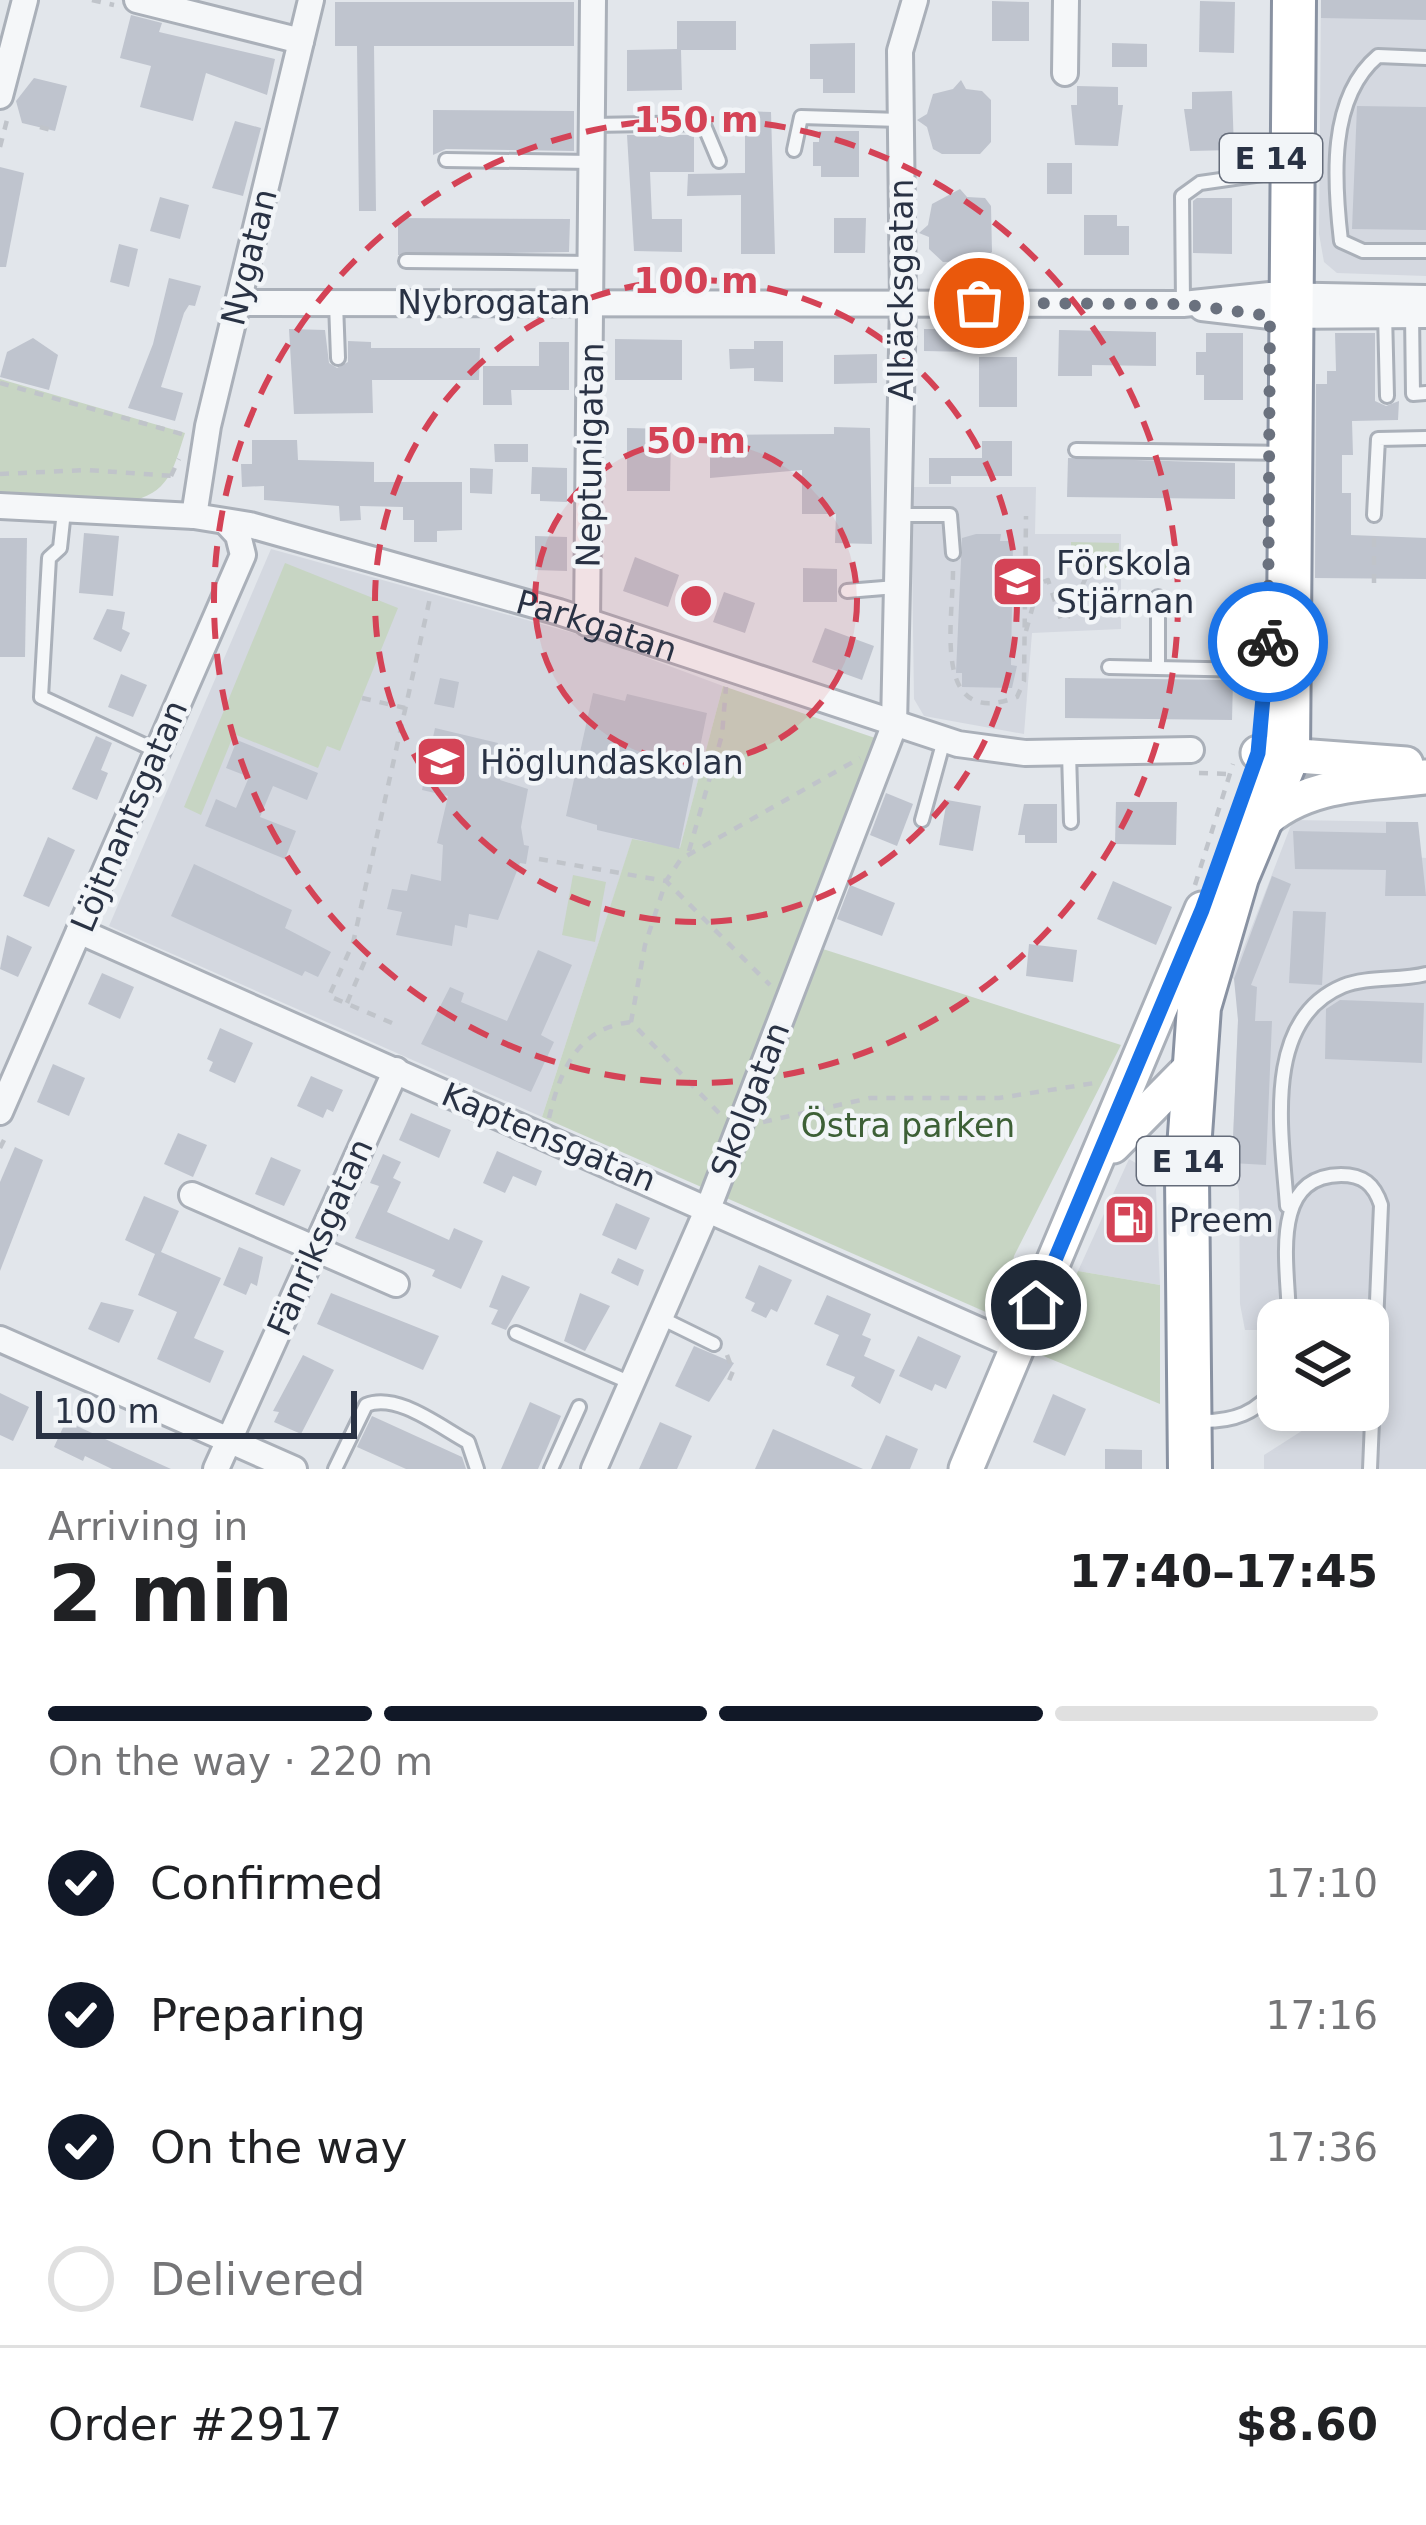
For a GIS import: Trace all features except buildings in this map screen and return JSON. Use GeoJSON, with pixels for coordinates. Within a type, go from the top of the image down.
{"type":"FeatureCollection","features":[{"type":"Feature","properties":{"kind":"highway","name":"E 14"},"geometry":{"type":"LineString","coordinates":[[1176,1067],[1258,826],[1273,761],[1282,453],[1282,171],[1271,0]]}},
{"type":"Feature","properties":{"kind":"highway","name":"E 14"},"geometry":{"type":"LineString","coordinates":[[1282,171],[1294,0]]}},
{"type":"Feature","properties":{"kind":"highway","name":"E 14"},"geometry":{"type":"LineString","coordinates":[[1190,1469],[1188,1254],[1173,1178],[1176,1067],[1202,910],[1273,761]]}},
{"type":"Feature","properties":{"kind":"street"},"geometry":{"type":"LineString","coordinates":[[0,96],[25,0]]}},
{"type":"Feature","properties":{"kind":"street","name":"Nygatan"},"geometry":{"type":"LineString","coordinates":[[194,516],[238,303],[311,0]]}},
{"type":"Feature","properties":{"kind":"street","name":"Neptunigatan"},"geometry":{"type":"LineString","coordinates":[[587,623],[593,0]]}},
{"type":"Feature","properties":{"kind":"street","name":"Albäcksgatan"},"geometry":{"type":"LineString","coordinates":[[894,726],[903,302],[900,51],[915,0]]}},
{"type":"Feature","properties":{"kind":"street"},"geometry":{"type":"LineString","coordinates":[[1064,73],[1066,0]]}},
{"type":"Feature","properties":{"kind":"street"},"geometry":{"type":"LineString","coordinates":[[125,3],[301,40]]}},
{"type":"Feature","properties":{"kind":"street","name":"Nybrogatan"},"geometry":{"type":"LineString","coordinates":[[238,303],[1419,307]]}},
{"type":"Feature","properties":{"kind":"street","name":"Parkgatan"},"geometry":{"type":"LineString","coordinates":[[0,506],[194,516],[226,522],[587,623],[944,740],[1024,753],[1192,762]]}},
{"type":"Feature","properties":{"kind":"street","name":"Löjtnantsgatan"},"geometry":{"type":"LineString","coordinates":[[0,1112],[243,555],[238,535],[226,522]]}},
{"type":"Feature","properties":{"kind":"street","name":"Skolgatan"},"geometry":{"type":"LineString","coordinates":[[594,1469],[709,1206],[894,726]]}},
{"type":"Feature","properties":{"kind":"street"},"geometry":{"type":"LineString","coordinates":[[1273,761],[1426,766]]}},
{"type":"Feature","properties":{"kind":"street"},"geometry":{"type":"LineString","coordinates":[[1273,761],[1426,777]]}},
{"type":"Feature","properties":{"kind":"street"},"geometry":{"type":"LineString","coordinates":[[966,1469],[1202,910]]}},
{"type":"Feature","properties":{"kind":"street","name":"Kaptensgatan"},"geometry":{"type":"LineString","coordinates":[[79,931],[709,1206],[1017,1347]]}},
{"type":"Feature","properties":{"kind":"street"},"geometry":{"type":"LineString","coordinates":[[1100,1160],[1176,1067]]}},
{"type":"Feature","properties":{"kind":"street","name":"Fänriksgatan"},"geometry":{"type":"LineString","coordinates":[[216,1469],[396,1070]]}},
{"type":"Feature","properties":{"kind":"street"},"geometry":{"type":"LineString","coordinates":[[192,1195],[396,1284]]}},
{"type":"Feature","properties":{"kind":"street"},"geometry":{"type":"LineString","coordinates":[[0,1339],[294,1469]]}},
{"type":"Feature","properties":{"kind":"lane"},"geometry":{"type":"LineString","coordinates":[[1426,58],[1378,56],[1356,75],[1335,157],[1341,241],[1363,251],[1426,251]]}},
{"type":"Feature","properties":{"kind":"lane"},"geometry":{"type":"LineString","coordinates":[[794,150],[801,117],[901,120]]}},
{"type":"Feature","properties":{"kind":"lane"},"geometry":{"type":"LineString","coordinates":[[593,124],[703,124],[719,161]]}},
{"type":"Feature","properties":{"kind":"lane"},"geometry":{"type":"LineString","coordinates":[[446,160],[593,162]]}},
{"type":"Feature","properties":{"kind":"lane"},"geometry":{"type":"LineString","coordinates":[[1183,304],[1182,196],[1200,183],[1282,171]]}},
{"type":"Feature","properties":{"kind":"lane"},"geometry":{"type":"LineString","coordinates":[[406,261],[592,263]]}},
{"type":"Feature","properties":{"kind":"lane"},"geometry":{"type":"LineString","coordinates":[[336,302],[338,358]]}},
{"type":"Feature","properties":{"kind":"lane"},"geometry":{"type":"LineString","coordinates":[[1385,306],[1387,396]]}},
{"type":"Feature","properties":{"kind":"lane"},"geometry":{"type":"LineString","coordinates":[[1419,307],[1413,394],[1426,393]]}},
{"type":"Feature","properties":{"kind":"lane"},"geometry":{"type":"LineString","coordinates":[[1374,515],[1378,439],[1426,438]]}},
{"type":"Feature","properties":{"kind":"lane"},"geometry":{"type":"LineString","coordinates":[[1076,450],[1282,453]]}},
{"type":"Feature","properties":{"kind":"lane"},"geometry":{"type":"LineString","coordinates":[[64,511],[60,548],[49,558],[41,697],[157,751]]}},
{"type":"Feature","properties":{"kind":"lane"},"geometry":{"type":"LineString","coordinates":[[898,515],[950,515],[952,553]]}},
{"type":"Feature","properties":{"kind":"lane"},"geometry":{"type":"LineString","coordinates":[[847,591],[897,587]]}},
{"type":"Feature","properties":{"kind":"lane"},"geometry":{"type":"LineString","coordinates":[[1158,597],[1158,666]]}},
{"type":"Feature","properties":{"kind":"lane"},"geometry":{"type":"LineString","coordinates":[[1109,667],[1253,670]]}},
{"type":"Feature","properties":{"kind":"lane"},"geometry":{"type":"LineString","coordinates":[[922,820],[944,740]]}},
{"type":"Feature","properties":{"kind":"lane"},"geometry":{"type":"LineString","coordinates":[[1070,753],[1071,822]]}},
{"type":"Feature","properties":{"kind":"lane"},"geometry":{"type":"LineString","coordinates":[[1289,1299],[1285,1060],[1299,1023],[1323,997],[1348,984],[1426,974]]}},
{"type":"Feature","properties":{"kind":"lane"},"geometry":{"type":"LineString","coordinates":[[1288,1213],[1298,1189],[1338,1174],[1358,1176],[1376,1188],[1381,1205],[1370,1469]]}},
{"type":"Feature","properties":{"kind":"lane"},"geometry":{"type":"LineString","coordinates":[[661,1318],[714,1344]]}},
{"type":"Feature","properties":{"kind":"lane"},"geometry":{"type":"LineString","coordinates":[[516,1333],[632,1384]]}},
{"type":"Feature","properties":{"kind":"lane"},"geometry":{"type":"LineString","coordinates":[[335,1469],[366,1405],[377,1400],[392,1402],[468,1442],[477,1469]]}},
{"type":"Feature","properties":{"kind":"lane"},"geometry":{"type":"LineString","coordinates":[[551,1469],[578,1407]]}},
{"type":"Feature","properties":{"kind":"lane"},"geometry":{"type":"LineString","coordinates":[[1190,1420],[1236,1420],[1257,1407]]}},
{"type":"Feature","properties":{"kind":"path"},"geometry":{"type":"LineString","coordinates":[[92,0],[125,3]]}},
{"type":"Feature","properties":{"kind":"path"},"geometry":{"type":"LineString","coordinates":[[40,127],[50,130]]}},
{"type":"Feature","properties":{"kind":"path"},"geometry":{"type":"LineString","coordinates":[[0,382],[185,435]]}},
{"type":"Feature","properties":{"kind":"path"},"geometry":{"type":"LineString","coordinates":[[171,476],[190,415]]}},
{"type":"Feature","properties":{"kind":"path"},"geometry":{"type":"LineString","coordinates":[[0,474],[88,470],[199,482]]}},
{"type":"Feature","properties":{"kind":"path"},"geometry":{"type":"LineString","coordinates":[[1374,515],[1374,583]]}},
{"type":"Feature","properties":{"kind":"path"},"geometry":{"type":"LineString","coordinates":[[952,553],[952,680],[965,697],[984,705],[1017,698],[1024,681],[1025,516]]}},
{"type":"Feature","properties":{"kind":"path"},"geometry":{"type":"LineString","coordinates":[[1024,636],[1039,584],[1048,580],[1061,620],[1067,619],[1087,574]]}},
{"type":"Feature","properties":{"kind":"path"},"geometry":{"type":"LineString","coordinates":[[392,1023],[329,995],[352,943],[435,577]]}},
{"type":"Feature","properties":{"kind":"path"},"geometry":{"type":"LineString","coordinates":[[631,1022],[645,945],[666,881],[689,851],[722,734],[728,670]]}},
{"type":"Feature","properties":{"kind":"path"},"geometry":{"type":"LineString","coordinates":[[362,698],[405,708]]}},
{"type":"Feature","properties":{"kind":"path"},"geometry":{"type":"LineString","coordinates":[[689,851],[854,759],[881,760]]}},
{"type":"Feature","properties":{"kind":"path"},"geometry":{"type":"LineString","coordinates":[[1192,762],[1273,761]]}},
{"type":"Feature","properties":{"kind":"path"},"geometry":{"type":"LineString","coordinates":[[539,859],[666,881],[755,974],[788,1000]]}},
{"type":"Feature","properties":{"kind":"path"},"geometry":{"type":"LineString","coordinates":[[347,1003],[369,951]]}},
{"type":"Feature","properties":{"kind":"path"},"geometry":{"type":"LineString","coordinates":[[548,1124],[558,1078],[583,1040],[631,1022]]}},
{"type":"Feature","properties":{"kind":"path"},"geometry":{"type":"LineString","coordinates":[[631,1022],[736,1131],[825,1104],[870,1098],[1000,1098],[1112,1084]]}},
{"type":"Feature","properties":{"kind":"path"},"geometry":{"type":"LineString","coordinates":[[714,1344],[729,1357],[733,1371],[728,1384]]}},
{"type":"Feature","properties":{"kind":"shaded area"},"geometry":{"type":"Polygon","coordinates":[[[1321,0],[1426,0],[1426,276],[1337,273],[1324,262],[1319,234],[1321,0]]]}},
{"type":"Feature","properties":{"kind":"shaded area","name":"Förskola Stjärnan"},"geometry":{"type":"Polygon","coordinates":[[[911,487],[1036,487],[1035,534],[1121,534],[1121,629],[1032,633],[1024,734],[924,716],[914,699],[911,487]]]}},
{"type":"Feature","properties":{"kind":"shaded area","name":"Höglundaskolan"},"geometry":{"type":"Polygon","coordinates":[[[271,549],[602,641],[723,686],[680,849],[632,840],[542,1117],[109,926],[271,549]]]}},
{"type":"Feature","properties":{"kind":"shaded area"},"geometry":{"type":"Polygon","coordinates":[[[1293,820],[1413,822],[1413,857],[1426,858],[1426,1469],[1264,1469],[1264,1455],[1302,1431],[1389,1431],[1389,1299],[1257,1299],[1257,1330],[1245,1330],[1240,1304],[1239,1191],[1232,1163],[1238,1021],[1237,980],[1232,978],[1293,820]]]}},
{"type":"Feature","properties":{"kind":"shaded area"},"geometry":{"type":"Polygon","coordinates":[[[1129,1159],[1144,1168],[1155,1166],[1160,1285],[1078,1271],[1129,1159]]]}},
{"type":"Feature","properties":{"kind":"green space"},"geometry":{"type":"Polygon","coordinates":[[[0,379],[185,433],[167,478],[152,493],[127,502],[0,493],[0,379]]]}},
{"type":"Feature","properties":{"kind":"green space"},"geometry":{"type":"Polygon","coordinates":[[[1071,542],[1119,543],[1118,575],[1082,574],[1071,566],[1071,542]]]}},
{"type":"Feature","properties":{"kind":"green space"},"geometry":{"type":"Polygon","coordinates":[[[285,563],[398,608],[340,751],[327,746],[318,768],[234,734],[201,815],[184,807],[285,563]]]}},
{"type":"Feature","properties":{"kind":"green space","name":"Östra parken"},"geometry":{"type":"Polygon","coordinates":[[[723,686],[875,738],[798,941],[1121,1045],[1014,1256],[1003,1312],[988,1313],[542,1117],[632,839],[680,848],[723,686]]]}},
{"type":"Feature","properties":{"kind":"green space"},"geometry":{"type":"Polygon","coordinates":[[[573,875],[606,882],[595,942],[562,935],[573,875]]]}},
{"type":"Feature","properties":{"kind":"green space"},"geometry":{"type":"Polygon","coordinates":[[[1078,1271],[1160,1285],[1160,1404],[1041,1355],[1078,1271]]]}},
{"type":"Feature","properties":{"kind":"way so far"},"geometry":{"type":"LineString","coordinates":[[979,303],[1183,304],[1234,315],[1270,316],[1268,642]]}},
{"type":"Feature","properties":{"kind":"place","name":"Förskola Stjärnan"},"geometry":{"type":"Point","coordinates":[1017,582]}},
{"type":"Feature","properties":{"kind":"place","name":"Höglundaskolan"},"geometry":{"type":"Point","coordinates":[441,762]}},
{"type":"Feature","properties":{"kind":"place","name":"Preem"},"geometry":{"type":"Point","coordinates":[1130,1220]}},
{"type":"Feature","properties":{"kind":"route"},"geometry":{"type":"LineString","coordinates":[[1036,1305],[1202,910],[1258,753],[1268,642]]}}]}
